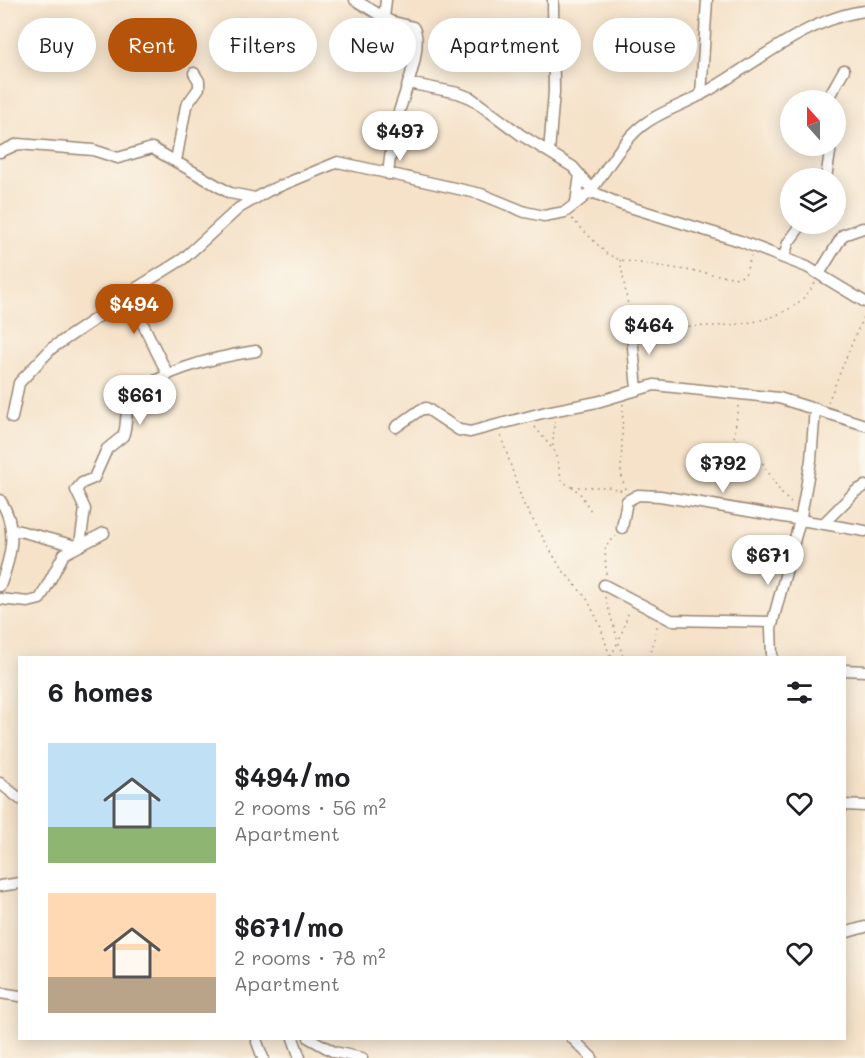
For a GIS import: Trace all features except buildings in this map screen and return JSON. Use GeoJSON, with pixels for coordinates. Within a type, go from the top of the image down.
{"type":"FeatureCollection","features":[{"type":"Feature","properties":{"kind":"street"},"geometry":{"type":"LineString","coordinates":[[355,0],[384,18],[386,0]]}},
{"type":"Feature","properties":{"kind":"street"},"geometry":{"type":"LineString","coordinates":[[549,152],[554,92],[553,0]]}},
{"type":"Feature","properties":{"kind":"street"},"geometry":{"type":"LineString","coordinates":[[701,95],[706,0]]}},
{"type":"Feature","properties":{"kind":"street"},"geometry":{"type":"LineString","coordinates":[[12,417],[17,389],[36,363],[132,291],[183,259],[214,229],[255,198],[338,162],[481,194],[536,215],[553,216],[566,212],[593,191],[642,126],[666,110],[701,95],[819,23],[842,14],[865,11]]}},
{"type":"Feature","properties":{"kind":"street"},"geometry":{"type":"LineString","coordinates":[[416,33],[416,50]]}},
{"type":"Feature","properties":{"kind":"street"},"geometry":{"type":"LineString","coordinates":[[833,90],[844,70]]}},
{"type":"Feature","properties":{"kind":"street"},"geometry":{"type":"LineString","coordinates":[[388,174],[396,123],[411,72]]}},
{"type":"Feature","properties":{"kind":"street"},"geometry":{"type":"LineString","coordinates":[[176,161],[186,106],[199,88],[194,73]]}},
{"type":"Feature","properties":{"kind":"street"},"geometry":{"type":"LineString","coordinates":[[408,83],[465,94],[580,175],[593,191],[620,204],[784,258],[819,274],[865,302]]}},
{"type":"Feature","properties":{"kind":"street"},"geometry":{"type":"LineString","coordinates":[[0,152],[18,144],[93,150],[118,158],[152,148],[230,194],[255,198]]}},
{"type":"Feature","properties":{"kind":"street"},"geometry":{"type":"LineString","coordinates":[[576,203],[580,175]]}},
{"type":"Feature","properties":{"kind":"street"},"geometry":{"type":"LineString","coordinates":[[819,274],[843,236],[863,228]]}},
{"type":"Feature","properties":{"kind":"street"},"geometry":{"type":"LineString","coordinates":[[784,258],[788,243],[795,234]]}},
{"type":"Feature","properties":{"kind":"street"},"geometry":{"type":"LineString","coordinates":[[132,291],[134,304],[168,375]]}},
{"type":"Feature","properties":{"kind":"street"},"geometry":{"type":"LineString","coordinates":[[631,326],[637,389]]}},
{"type":"Feature","properties":{"kind":"street"},"geometry":{"type":"LineString","coordinates":[[78,545],[85,512],[76,494],[78,486],[94,478],[107,449],[123,436],[132,402],[168,375],[206,361],[256,351]]}},
{"type":"Feature","properties":{"kind":"street"},"geometry":{"type":"LineString","coordinates":[[396,427],[414,413],[426,408],[464,432],[654,385],[779,398],[865,425]]}},
{"type":"Feature","properties":{"kind":"street"},"geometry":{"type":"LineString","coordinates":[[772,656],[772,622],[801,518],[811,460],[811,435],[820,410]]}},
{"type":"Feature","properties":{"kind":"street"},"geometry":{"type":"LineString","coordinates":[[824,523],[856,491],[865,486]]}},
{"type":"Feature","properties":{"kind":"street"},"geometry":{"type":"LineString","coordinates":[[622,528],[627,501],[638,495],[660,496],[801,518],[865,531]]}},
{"type":"Feature","properties":{"kind":"street"},"geometry":{"type":"LineString","coordinates":[[0,500],[12,529],[12,544],[0,586]]}},
{"type":"Feature","properties":{"kind":"street"},"geometry":{"type":"LineString","coordinates":[[12,529],[46,540],[78,545]]}},
{"type":"Feature","properties":{"kind":"street"},"geometry":{"type":"LineString","coordinates":[[0,599],[28,602],[40,599],[64,554],[104,533]]}},
{"type":"Feature","properties":{"kind":"street"},"geometry":{"type":"LineString","coordinates":[[46,540],[59,562]]}},
{"type":"Feature","properties":{"kind":"street"},"geometry":{"type":"LineString","coordinates":[[604,585],[660,614],[681,622],[772,622]]}},
{"type":"Feature","properties":{"kind":"street"},"geometry":{"type":"LineString","coordinates":[[846,670],[865,671]]}},
{"type":"Feature","properties":{"kind":"street"},"geometry":{"type":"LineString","coordinates":[[0,783],[18,797]]}},
{"type":"Feature","properties":{"kind":"street"},"geometry":{"type":"LineString","coordinates":[[846,805],[865,806]]}},
{"type":"Feature","properties":{"kind":"street"},"geometry":{"type":"LineString","coordinates":[[0,886],[18,883]]}},
{"type":"Feature","properties":{"kind":"street"},"geometry":{"type":"LineString","coordinates":[[846,932],[865,927]]}},
{"type":"Feature","properties":{"kind":"street"},"geometry":{"type":"LineString","coordinates":[[0,993],[18,996]]}},
{"type":"Feature","properties":{"kind":"street"},"geometry":{"type":"LineString","coordinates":[[294,1040],[300,1058]]}},
{"type":"Feature","properties":{"kind":"street"},"geometry":{"type":"LineString","coordinates":[[312,1040],[333,1055],[362,1058]]}},
{"type":"Feature","properties":{"kind":"street"},"geometry":{"type":"LineString","coordinates":[[575,1040],[592,1058]]}},
{"type":"Feature","properties":{"kind":"street"},"geometry":{"type":"LineString","coordinates":[[256,1042],[263,1058]]}},
{"type":"Feature","properties":{"kind":"path"},"geometry":{"type":"LineString","coordinates":[[566,212],[607,255],[620,260],[738,278],[745,275],[753,246]]}},
{"type":"Feature","properties":{"kind":"path"},"geometry":{"type":"LineString","coordinates":[[620,260],[631,326],[720,326],[765,319],[794,306],[812,288],[819,274]]}},
{"type":"Feature","properties":{"kind":"path"},"geometry":{"type":"LineString","coordinates":[[820,410],[865,311]]}},
{"type":"Feature","properties":{"kind":"path"},"geometry":{"type":"LineString","coordinates":[[741,393],[732,436],[754,449],[781,493],[801,518]]}},
{"type":"Feature","properties":{"kind":"path"},"geometry":{"type":"LineString","coordinates":[[568,487],[608,487],[627,492],[621,473],[624,409],[621,395]]}},
{"type":"Feature","properties":{"kind":"path"},"geometry":{"type":"LineString","coordinates":[[559,409],[554,424],[553,448],[560,477],[568,487],[579,492],[591,512]]}},
{"type":"Feature","properties":{"kind":"path"},"geometry":{"type":"LineString","coordinates":[[526,417],[553,448]]}},
{"type":"Feature","properties":{"kind":"path"},"geometry":{"type":"LineString","coordinates":[[494,425],[502,438],[515,482],[535,528],[560,567],[587,599],[600,624],[610,656]]}},
{"type":"Feature","properties":{"kind":"path"},"geometry":{"type":"LineString","coordinates":[[610,656],[623,630],[632,598]]}},
{"type":"Feature","properties":{"kind":"path"},"geometry":{"type":"LineString","coordinates":[[650,656],[660,614]]}}]}
